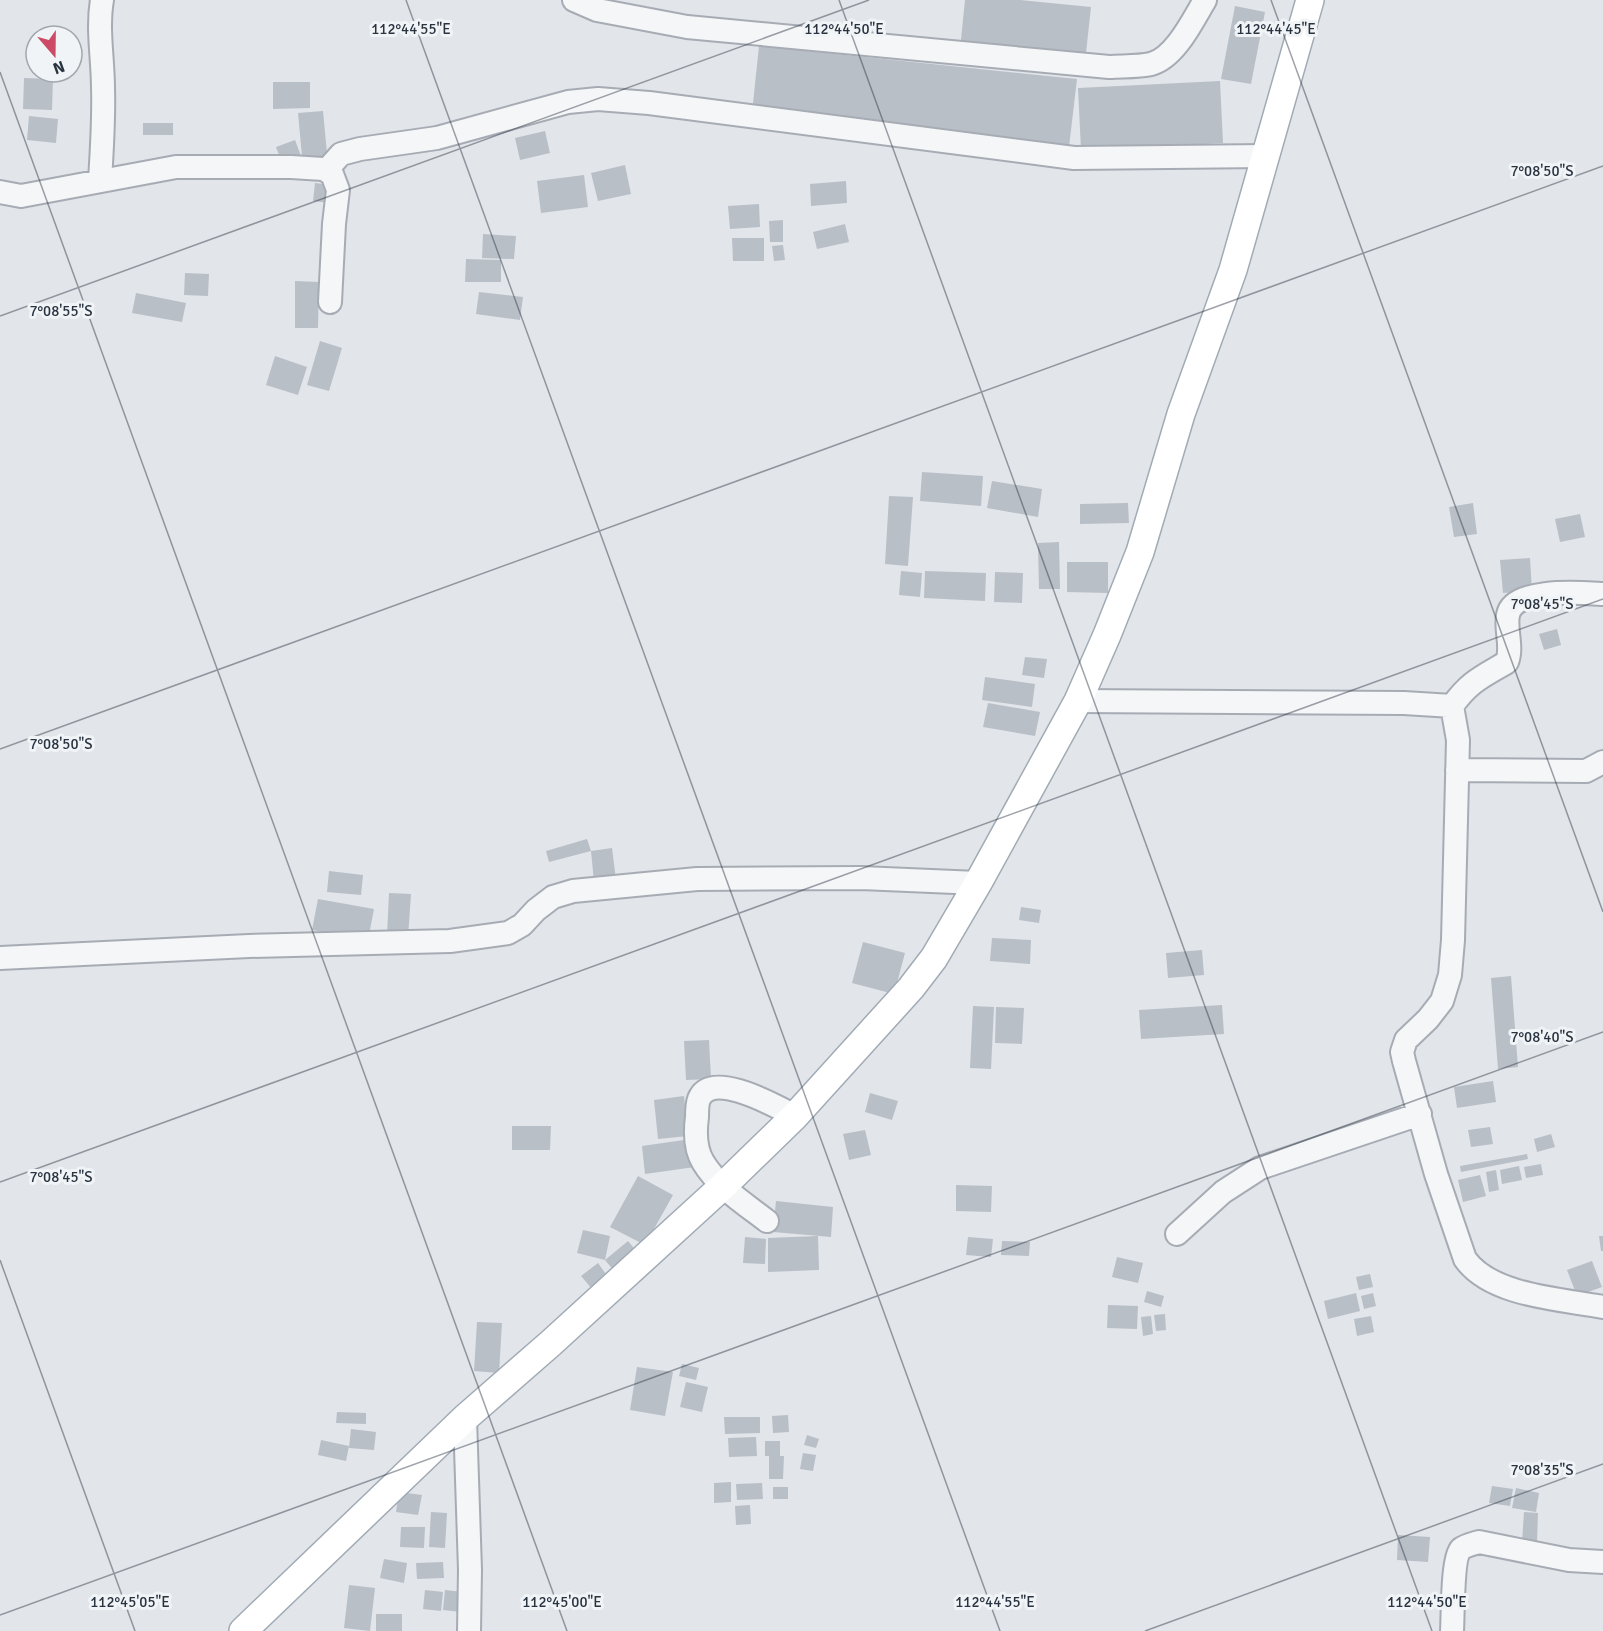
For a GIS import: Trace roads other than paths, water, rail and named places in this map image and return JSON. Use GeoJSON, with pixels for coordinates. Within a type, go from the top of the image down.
{"type":"FeatureCollection","features":[{"type":"Feature","properties":{"kind":"main road"},"geometry":{"type":"LineString","coordinates":[[243,1631],[465,1418],[723,1186],[795,1116],[911,988],[933,958],[978,883],[1078,700],[1140,552],[1181,414],[1233,270],[1310,0]]}},
{"type":"Feature","properties":{"kind":"street"},"geometry":{"type":"LineString","coordinates":[[100,180],[103,88],[99,13],[102,0]]}},
{"type":"Feature","properties":{"kind":"street"},"geometry":{"type":"LineString","coordinates":[[574,0],[597,10],[687,27],[1109,67],[1152,64],[1168,56],[1205,0]]}},
{"type":"Feature","properties":{"kind":"street"},"geometry":{"type":"LineString","coordinates":[[328,171],[341,154],[360,149],[437,138],[568,102],[598,99],[649,103],[1074,158],[1265,156]]}},
{"type":"Feature","properties":{"kind":"street"},"geometry":{"type":"LineString","coordinates":[[0,192],[21,196],[176,167],[291,167],[328,171],[332,174],[338,190],[330,302]]}},
{"type":"Feature","properties":{"kind":"street"},"geometry":{"type":"LineString","coordinates":[[1603,594],[1534,595],[1523,598],[1513,605],[1508,614],[1507,662],[1474,680],[1452,706],[1458,740],[1453,940],[1450,975],[1442,1001],[1428,1019],[1406,1040],[1402,1052],[1440,1185],[1465,1259],[1472,1269],[1481,1276],[1515,1290],[1603,1306]]}},
{"type":"Feature","properties":{"kind":"street"},"geometry":{"type":"LineString","coordinates":[[1078,700],[1404,703],[1452,706]]}},
{"type":"Feature","properties":{"kind":"street"},"geometry":{"type":"LineString","coordinates":[[1457,770],[1586,771],[1603,762]]}},
{"type":"Feature","properties":{"kind":"street"},"geometry":{"type":"LineString","coordinates":[[0,958],[249,946],[450,941],[508,933],[522,925],[553,897],[573,891],[697,879],[861,878],[978,883]]}},
{"type":"Feature","properties":{"kind":"street"},"geometry":{"type":"LineString","coordinates":[[767,1221],[723,1186],[702,1161],[696,1141],[699,1099],[704,1092],[711,1089],[725,1088],[745,1091],[795,1116]]}},
{"type":"Feature","properties":{"kind":"street"},"geometry":{"type":"LineString","coordinates":[[1176,1234],[1223,1192],[1260,1168],[1420,1114]]}},
{"type":"Feature","properties":{"kind":"street"},"geometry":{"type":"LineString","coordinates":[[465,1418],[470,1570],[469,1631]]}},
{"type":"Feature","properties":{"kind":"street"},"geometry":{"type":"LineString","coordinates":[[1452,1631],[1455,1566],[1458,1553],[1462,1548],[1479,1542],[1569,1560],[1603,1562]]}}]}
